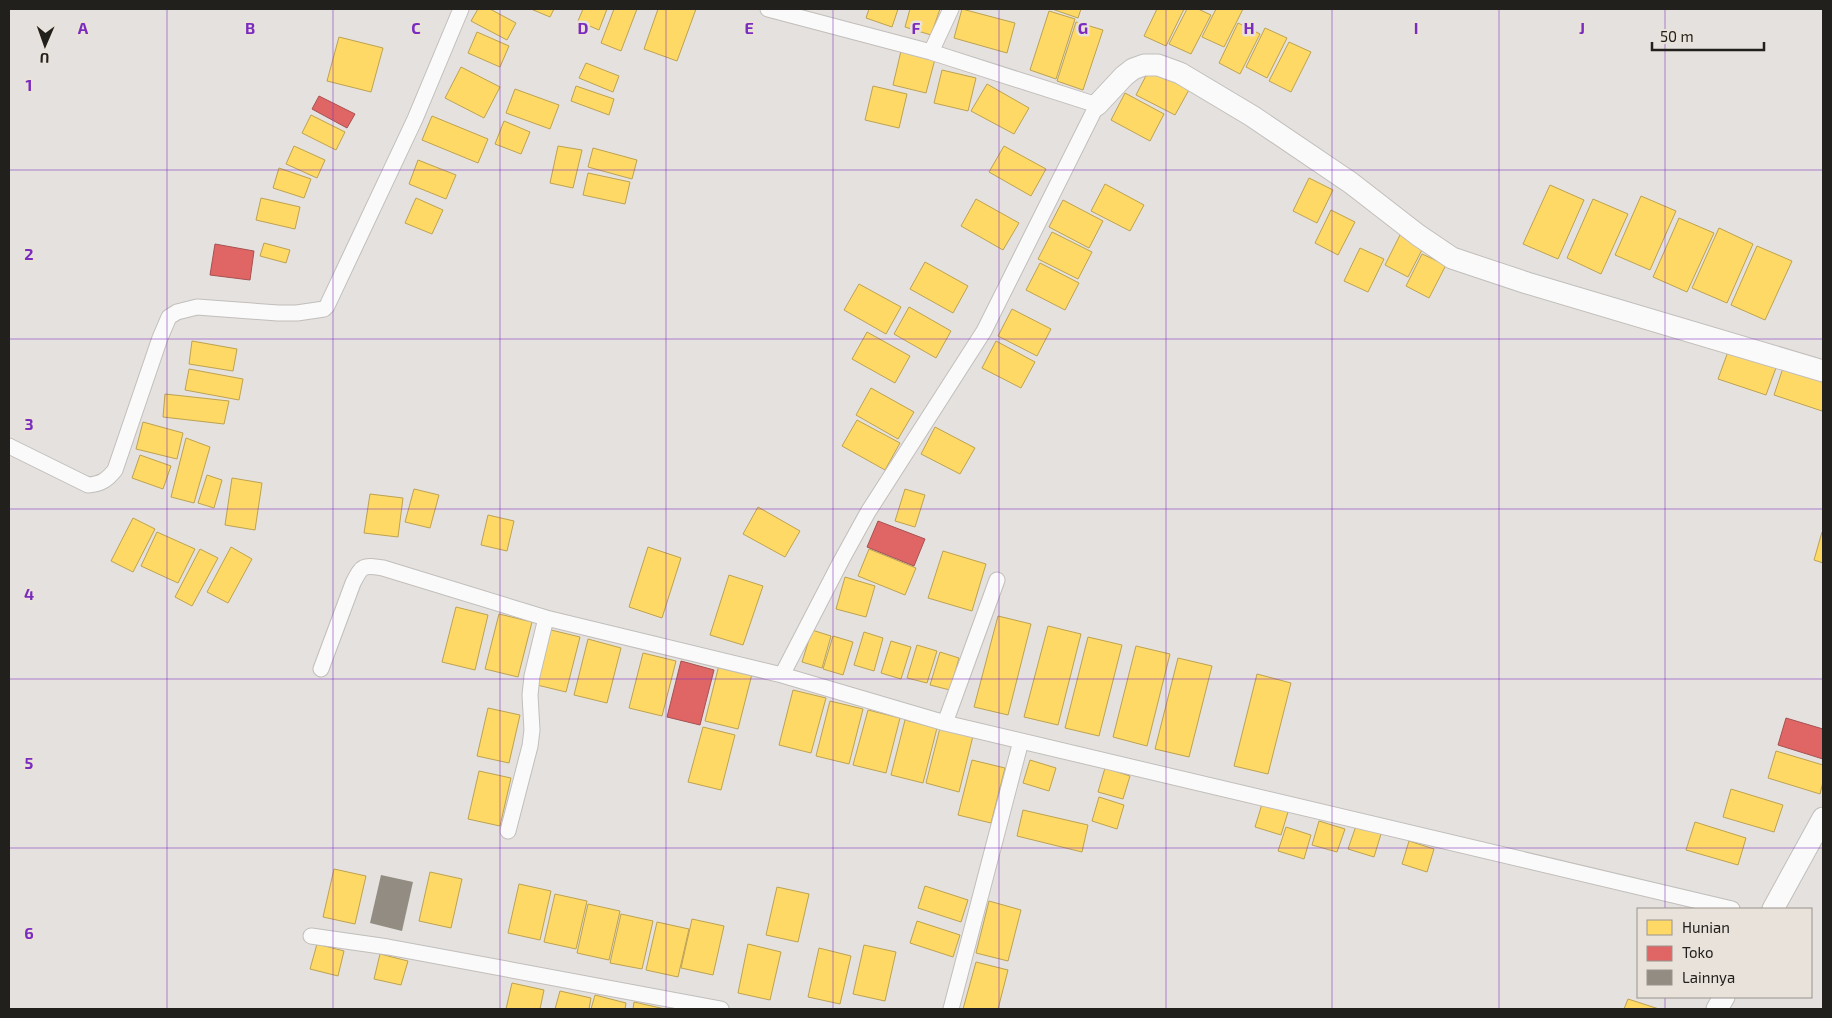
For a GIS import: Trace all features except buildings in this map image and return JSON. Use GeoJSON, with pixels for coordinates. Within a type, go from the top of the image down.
{"type":"FeatureCollection","features":[{"type":"Feature","properties":{"kind":"street"},"geometry":{"type":"LineString","coordinates":[[9,446],[88,485],[103,482],[116,470],[160,338],[169,317],[182,310],[197,307],[278,313],[297,313],[324,309],[415,119],[461,9]]}},
{"type":"Feature","properties":{"kind":"street"},"geometry":{"type":"LineString","coordinates":[[768,9],[931,52],[1097,105]]}},
{"type":"Feature","properties":{"kind":"street"},"geometry":{"type":"LineString","coordinates":[[931,52],[951,9]]}},
{"type":"Feature","properties":{"kind":"street"},"geometry":{"type":"LineString","coordinates":[[782,675],[868,512],[984,331],[1097,105],[1124,76],[1133,69],[1144,65],[1158,65],[1180,73],[1252,116],[1351,184],[1418,235],[1452,258],[1527,283],[1823,371]]}},
{"type":"Feature","properties":{"kind":"street"},"geometry":{"type":"LineString","coordinates":[[321,669],[353,583],[363,567],[382,568],[546,618],[782,675],[945,723],[1728,908]]}},
{"type":"Feature","properties":{"kind":"street"},"geometry":{"type":"LineString","coordinates":[[945,723],[997,580]]}},
{"type":"Feature","properties":{"kind":"street"},"geometry":{"type":"LineString","coordinates":[[508,831],[530,746],[532,730],[530,694],[532,676],[546,618]]}},
{"type":"Feature","properties":{"kind":"street"},"geometry":{"type":"LineString","coordinates":[[950,1009],[1021,741]]}},
{"type":"Feature","properties":{"kind":"street"},"geometry":{"type":"LineString","coordinates":[[1774,908],[1823,818]]}},
{"type":"Feature","properties":{"kind":"street"},"geometry":{"type":"LineString","coordinates":[[311,936],[388,947],[721,1009]]}},
{"type":"Feature","properties":{"kind":"street"},"geometry":{"type":"LineString","coordinates":[[1717,1009],[1723,998]]}}]}
